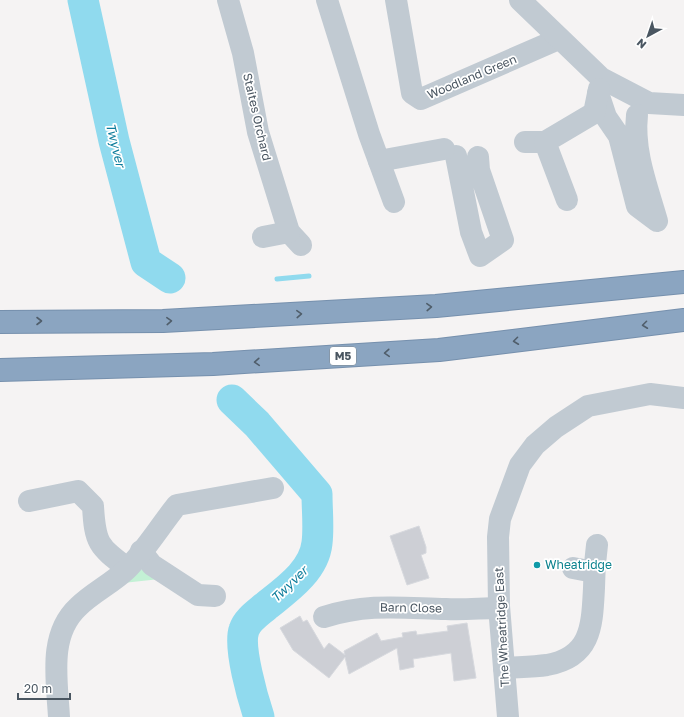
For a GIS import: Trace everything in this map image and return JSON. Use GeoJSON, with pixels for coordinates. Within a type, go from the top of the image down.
{"type":"FeatureCollection","features":[{"type":"Feature","properties":{"kind":"highway"},"geometry":{"type":"LineString","coordinates":[[0,322],[163,321],[436,306],[684,282]]}},
{"type":"Feature","properties":{"kind":"highway","name":"M5"},"geometry":{"type":"LineString","coordinates":[[0,370],[213,364],[439,350],[684,320]]}},
{"type":"Feature","properties":{"kind":"street","name":"Staites Orchard"},"geometry":{"type":"LineString","coordinates":[[228,0],[243,53],[258,132],[295,239],[263,237]]}},
{"type":"Feature","properties":{"kind":"street"},"geometry":{"type":"LineString","coordinates":[[327,0],[379,161],[394,202]]}},
{"type":"Feature","properties":{"kind":"street","name":"Woodland Green"},"geometry":{"type":"LineString","coordinates":[[396,0],[412,94],[421,99],[554,42]]}},
{"type":"Feature","properties":{"kind":"street"},"geometry":{"type":"LineString","coordinates":[[520,0],[600,100],[619,136],[637,206],[657,220],[642,171],[635,131],[643,108]]}},
{"type":"Feature","properties":{"kind":"street"},"geometry":{"type":"LineString","coordinates":[[600,100],[643,108]]}},
{"type":"Feature","properties":{"kind":"street"},"geometry":{"type":"LineString","coordinates":[[567,200],[535,142],[600,100],[643,108],[684,104]]}},
{"type":"Feature","properties":{"kind":"street"},"geometry":{"type":"LineString","coordinates":[[379,161],[450,153],[480,256],[503,240],[479,170],[478,157]]}},
{"type":"Feature","properties":{"kind":"street","name":"The Wheatridge East"},"geometry":{"type":"LineString","coordinates":[[508,717],[499,608],[498,537],[500,519],[520,465],[534,445],[556,427],[588,406],[650,394],[684,398]]}},
{"type":"Feature","properties":{"kind":"street"},"geometry":{"type":"LineString","coordinates":[[59,717],[56,663],[58,644],[64,624],[78,606],[127,568],[177,505],[273,488]]}},
{"type":"Feature","properties":{"kind":"street"},"geometry":{"type":"LineString","coordinates":[[29,501],[78,491],[94,506],[95,531],[99,544],[127,568]]}},
{"type":"Feature","properties":{"kind":"street"},"geometry":{"type":"LineString","coordinates":[[504,668],[547,665],[568,658],[580,648],[588,637],[592,623],[594,572],[597,545]]}},
{"type":"Feature","properties":{"kind":"street"},"geometry":{"type":"LineString","coordinates":[[141,551],[152,565],[198,595],[215,596]]}},
{"type":"Feature","properties":{"kind":"street"},"geometry":{"type":"LineString","coordinates":[[573,568],[594,572]]}},
{"type":"Feature","properties":{"kind":"street","name":"Barn Close"},"geometry":{"type":"LineString","coordinates":[[324,617],[349,619],[391,606],[447,609],[499,608]]}},
{"type":"Feature","properties":{"kind":"green space"},"geometry":{"type":"Polygon","coordinates":[[[141,569],[160,579],[123,583],[141,569]]]}},
{"type":"Feature","properties":{"kind":"building"},"geometry":{"type":"Polygon","coordinates":[[[419,526],[426,547],[426,553],[421,555],[429,578],[407,585],[390,536],[419,526]]]}},
{"type":"Feature","properties":{"kind":"building"},"geometry":{"type":"Polygon","coordinates":[[[300,616],[303,622],[307,620],[324,649],[329,643],[345,655],[344,651],[377,633],[381,641],[403,637],[402,633],[416,631],[417,635],[448,631],[447,626],[467,623],[476,678],[454,681],[451,653],[413,659],[414,667],[400,670],[397,648],[349,674],[345,657],[329,678],[293,650],[280,628],[300,616]]]}},
{"type":"Feature","properties":{"kind":"waterway","name":"Twyver"},"geometry":{"type":"LineString","coordinates":[[83,0],[114,141],[146,262],[170,278]]}},
{"type":"Feature","properties":{"kind":"waterway"},"geometry":{"type":"LineString","coordinates":[[277,279],[309,276]]}},
{"type":"Feature","properties":{"kind":"waterway","name":"Twyver"},"geometry":{"type":"LineString","coordinates":[[232,400],[257,424],[317,494],[318,537],[315,553],[311,562],[298,579],[256,614],[245,626],[243,648],[250,686],[259,717]]}},
{"type":"Feature","properties":{"kind":"place","name":"Wheatridge"},"geometry":{"type":"Point","coordinates":[537,565]}}]}
